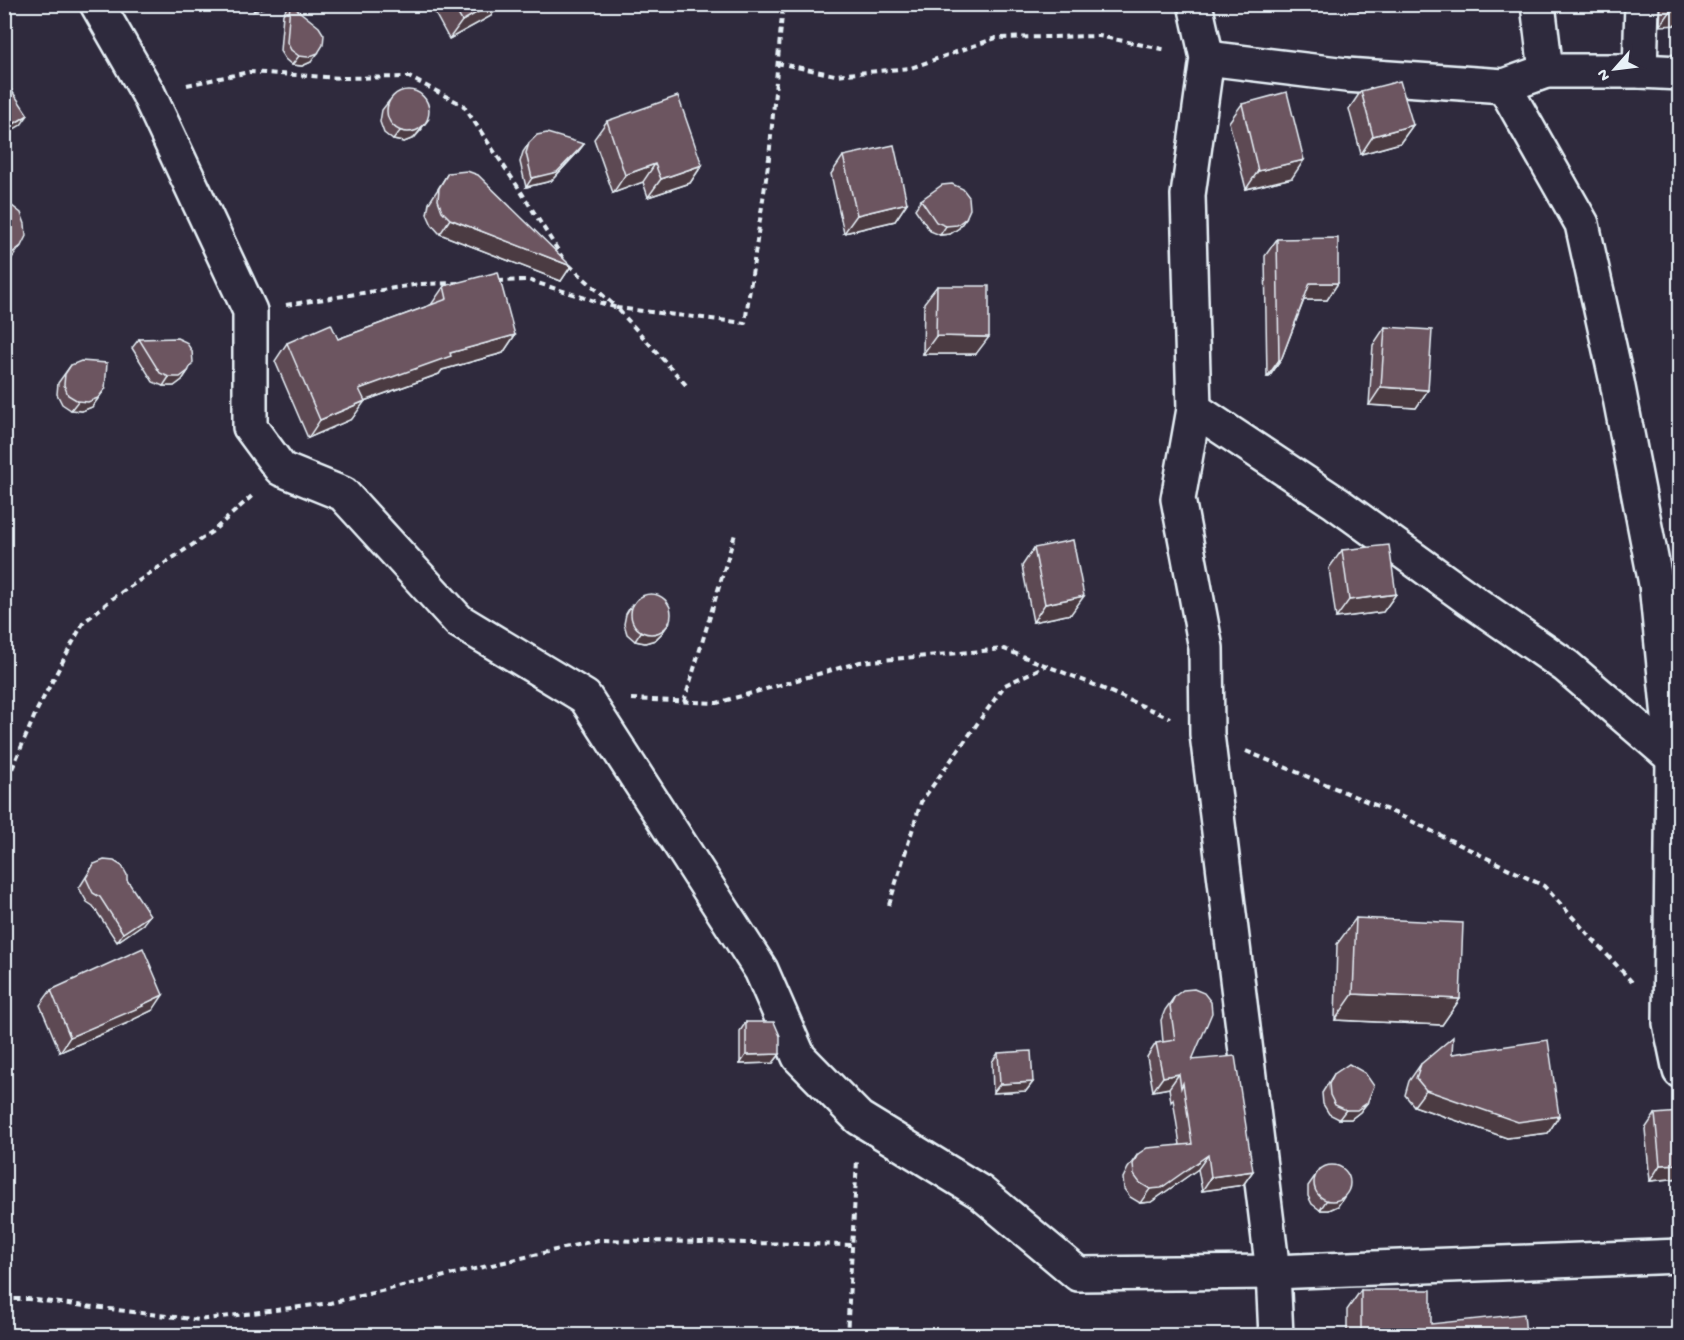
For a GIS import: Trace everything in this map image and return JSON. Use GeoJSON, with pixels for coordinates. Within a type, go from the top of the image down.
{"type":"FeatureCollection","features":[{"type":"Feature","properties":{"kind":"street"},"geometry":{"type":"LineString","coordinates":[[97,4],[148,93],[250,311],[250,427],[281,469],[343,495],[459,621],[585,697],[761,970],[799,1057],[859,1118],[980,1192],[1078,1274],[1273,1272],[1680,1256]]}},
{"type":"Feature","properties":{"kind":"street"},"geometry":{"type":"LineString","coordinates":[[1195,4],[1208,58],[1188,195],[1194,409],[1178,499],[1206,648],[1207,734],[1273,1272],[1276,1335]]}},
{"type":"Feature","properties":{"kind":"street"},"geometry":{"type":"LineString","coordinates":[[1538,4],[1546,71]]}},
{"type":"Feature","properties":{"kind":"street"},"geometry":{"type":"LineString","coordinates":[[1640,71],[1641,4]]}},
{"type":"Feature","properties":{"kind":"street"},"geometry":{"type":"LineString","coordinates":[[1208,58],[1346,75],[1504,86],[1546,71],[1680,73]]}},
{"type":"Feature","properties":{"kind":"street"},"geometry":{"type":"LineString","coordinates":[[1504,86],[1582,224],[1617,382],[1656,584],[1673,758],[1670,1023],[1680,1071]]}},
{"type":"Feature","properties":{"kind":"street"},"geometry":{"type":"LineString","coordinates":[[1194,409],[1336,502],[1566,666],[1673,758]]}},
{"type":"Feature","properties":{"kind":"path"},"geometry":{"type":"LineString","coordinates":[[496,281],[528,280],[617,308],[745,323],[769,158],[783,4]]}},
{"type":"Feature","properties":{"kind":"path"},"geometry":{"type":"LineString","coordinates":[[777,63],[835,75],[911,68],[996,38],[1099,36],[1208,58]]}},
{"type":"Feature","properties":{"kind":"path"},"geometry":{"type":"LineString","coordinates":[[148,93],[249,72],[341,78],[409,77],[462,105],[518,187],[565,262],[617,308],[686,385]]}},
{"type":"Feature","properties":{"kind":"path"},"geometry":{"type":"LineString","coordinates":[[250,311],[420,284],[463,282]]}},
{"type":"Feature","properties":{"kind":"path"},"geometry":{"type":"LineString","coordinates":[[4,788],[37,710],[83,623],[113,598],[213,531],[281,469]]}},
{"type":"Feature","properties":{"kind":"path"},"geometry":{"type":"LineString","coordinates":[[684,702],[735,534]]}},
{"type":"Feature","properties":{"kind":"path"},"geometry":{"type":"LineString","coordinates":[[585,697],[717,703],[860,662],[1004,649],[1090,683],[1397,814],[1544,886],[1670,1023]]}},
{"type":"Feature","properties":{"kind":"path"},"geometry":{"type":"LineString","coordinates":[[889,905],[921,802],[1005,685],[1046,666]]}},
{"type":"Feature","properties":{"kind":"path"},"geometry":{"type":"LineString","coordinates":[[847,1335],[859,1118]]}},
{"type":"Feature","properties":{"kind":"path"},"geometry":{"type":"LineString","coordinates":[[4,1299],[28,1299],[199,1320],[330,1303],[597,1240],[853,1245]]}},
{"type":"Feature","properties":{"kind":"building"},"geometry":{"type":"Polygon","coordinates":[[[290,4],[319,27],[324,35],[323,45],[318,53],[308,57],[299,56],[291,50],[287,42],[290,4]]]}},
{"type":"Feature","properties":{"kind":"building"},"geometry":{"type":"Polygon","coordinates":[[[452,4],[492,4],[462,21],[452,4]]]}},
{"type":"Feature","properties":{"kind":"building"},"geometry":{"type":"Polygon","coordinates":[[[1673,4],[1680,4],[1680,7],[1673,8],[1673,4]]]}},
{"type":"Feature","properties":{"kind":"building"},"geometry":{"type":"Polygon","coordinates":[[[1400,81],[1413,125],[1373,136],[1361,91],[1400,81]]]}},
{"type":"Feature","properties":{"kind":"building"},"geometry":{"type":"Polygon","coordinates":[[[8,85],[28,115],[4,130],[4,87],[8,85]]]}},
{"type":"Feature","properties":{"kind":"building"},"geometry":{"type":"Polygon","coordinates":[[[408,90],[416,91],[423,96],[428,103],[428,119],[423,126],[416,131],[408,132],[400,131],[393,126],[388,119],[387,111],[388,103],[393,96],[400,91],[408,90]]]}},
{"type":"Feature","properties":{"kind":"building"},"geometry":{"type":"Polygon","coordinates":[[[1287,92],[1304,160],[1258,171],[1242,104],[1287,92]]]}},
{"type":"Feature","properties":{"kind":"building"},"geometry":{"type":"Polygon","coordinates":[[[678,96],[702,165],[661,179],[655,164],[625,175],[607,121],[678,96]]]}},
{"type":"Feature","properties":{"kind":"building"},"geometry":{"type":"Polygon","coordinates":[[[547,133],[584,144],[557,172],[532,178],[526,153],[529,143],[537,135],[547,133]]]}},
{"type":"Feature","properties":{"kind":"building"},"geometry":{"type":"Polygon","coordinates":[[[894,145],[907,203],[857,215],[843,156],[894,145]]]}},
{"type":"Feature","properties":{"kind":"building"},"geometry":{"type":"Polygon","coordinates":[[[467,171],[478,175],[571,266],[450,219],[442,211],[438,200],[439,188],[448,173],[467,171]]]}},
{"type":"Feature","properties":{"kind":"building"},"geometry":{"type":"Polygon","coordinates":[[[952,184],[963,189],[969,197],[970,209],[966,218],[957,225],[946,226],[936,222],[921,200],[942,185],[952,184]]]}},
{"type":"Feature","properties":{"kind":"building"},"geometry":{"type":"Polygon","coordinates":[[[4,204],[12,206],[21,213],[26,236],[21,246],[12,253],[4,254],[4,204]]]}},
{"type":"Feature","properties":{"kind":"building"},"geometry":{"type":"Polygon","coordinates":[[[1338,238],[1338,283],[1310,283],[1281,360],[1279,360],[1277,239],[1338,238]]]}},
{"type":"Feature","properties":{"kind":"building"},"geometry":{"type":"Polygon","coordinates":[[[498,272],[515,335],[450,353],[451,356],[359,389],[365,401],[320,420],[287,343],[331,324],[338,339],[447,299],[444,286],[498,272]]]}},
{"type":"Feature","properties":{"kind":"building"},"geometry":{"type":"Polygon","coordinates":[[[937,286],[989,286],[989,337],[936,336],[937,286]]]}},
{"type":"Feature","properties":{"kind":"building"},"geometry":{"type":"Polygon","coordinates":[[[1385,327],[1432,330],[1428,390],[1381,387],[1385,327]]]}},
{"type":"Feature","properties":{"kind":"building"},"geometry":{"type":"Polygon","coordinates":[[[177,338],[186,342],[192,351],[193,362],[188,371],[180,377],[169,377],[160,373],[139,339],[177,338]]]}},
{"type":"Feature","properties":{"kind":"building"},"geometry":{"type":"Polygon","coordinates":[[[81,361],[107,363],[105,389],[98,398],[88,402],[78,401],[68,395],[64,385],[65,374],[71,365],[81,361]]]}},
{"type":"Feature","properties":{"kind":"building"},"geometry":{"type":"Polygon","coordinates":[[[1073,540],[1084,596],[1045,604],[1034,548],[1073,540]]]}},
{"type":"Feature","properties":{"kind":"building"},"geometry":{"type":"Polygon","coordinates":[[[1389,545],[1396,594],[1349,600],[1342,550],[1389,545]]]}},
{"type":"Feature","properties":{"kind":"building"},"geometry":{"type":"Polygon","coordinates":[[[651,594],[665,600],[671,614],[665,628],[651,634],[637,628],[631,614],[637,600],[651,594]]]}},
{"type":"Feature","properties":{"kind":"building"},"geometry":{"type":"Polygon","coordinates":[[[104,860],[114,861],[122,866],[127,880],[150,915],[123,933],[100,897],[93,893],[86,878],[94,864],[104,860]]]}},
{"type":"Feature","properties":{"kind":"building"},"geometry":{"type":"Polygon","coordinates":[[[1356,918],[1463,923],[1460,999],[1353,994],[1356,918]]]}},
{"type":"Feature","properties":{"kind":"building"},"geometry":{"type":"Polygon","coordinates":[[[143,948],[163,995],[70,1037],[51,990],[143,948]]]}},
{"type":"Feature","properties":{"kind":"building"},"geometry":{"type":"Polygon","coordinates":[[[1194,989],[1204,993],[1211,1002],[1212,1013],[1192,1060],[1235,1056],[1253,1171],[1211,1177],[1208,1155],[1161,1188],[1150,1189],[1140,1183],[1134,1175],[1133,1164],[1138,1154],[1147,1148],[1192,1144],[1183,1083],[1181,1088],[1179,1074],[1163,1077],[1156,1043],[1175,1040],[1170,1006],[1175,996],[1183,990],[1194,989]]]}},
{"type":"Feature","properties":{"kind":"building"},"geometry":{"type":"Polygon","coordinates":[[[746,1022],[774,1022],[780,1036],[780,1054],[746,1055],[746,1022]]]}},
{"type":"Feature","properties":{"kind":"building"},"geometry":{"type":"Polygon","coordinates":[[[1453,1037],[1452,1054],[1548,1040],[1559,1116],[1518,1122],[1426,1090],[1416,1078],[1421,1064],[1453,1037]]]}},
{"type":"Feature","properties":{"kind":"building"},"geometry":{"type":"Polygon","coordinates":[[[1031,1051],[1033,1082],[1000,1084],[998,1053],[1031,1051]]]}},
{"type":"Feature","properties":{"kind":"building"},"geometry":{"type":"Polygon","coordinates":[[[1349,1064],[1365,1073],[1374,1086],[1367,1103],[1357,1110],[1346,1110],[1335,1105],[1330,1095],[1329,1084],[1334,1074],[1349,1064]]]}},
{"type":"Feature","properties":{"kind":"building"},"geometry":{"type":"Polygon","coordinates":[[[1680,1112],[1680,1164],[1660,1165],[1655,1114],[1680,1112]]]}},
{"type":"Feature","properties":{"kind":"building"},"geometry":{"type":"Polygon","coordinates":[[[1332,1165],[1345,1170],[1350,1183],[1345,1196],[1332,1201],[1319,1196],[1314,1183],[1319,1170],[1332,1165]]]}},
{"type":"Feature","properties":{"kind":"building"},"geometry":{"type":"Polygon","coordinates":[[[1361,1290],[1431,1290],[1431,1324],[1524,1314],[1526,1335],[1361,1335],[1361,1290]]]}}]}
